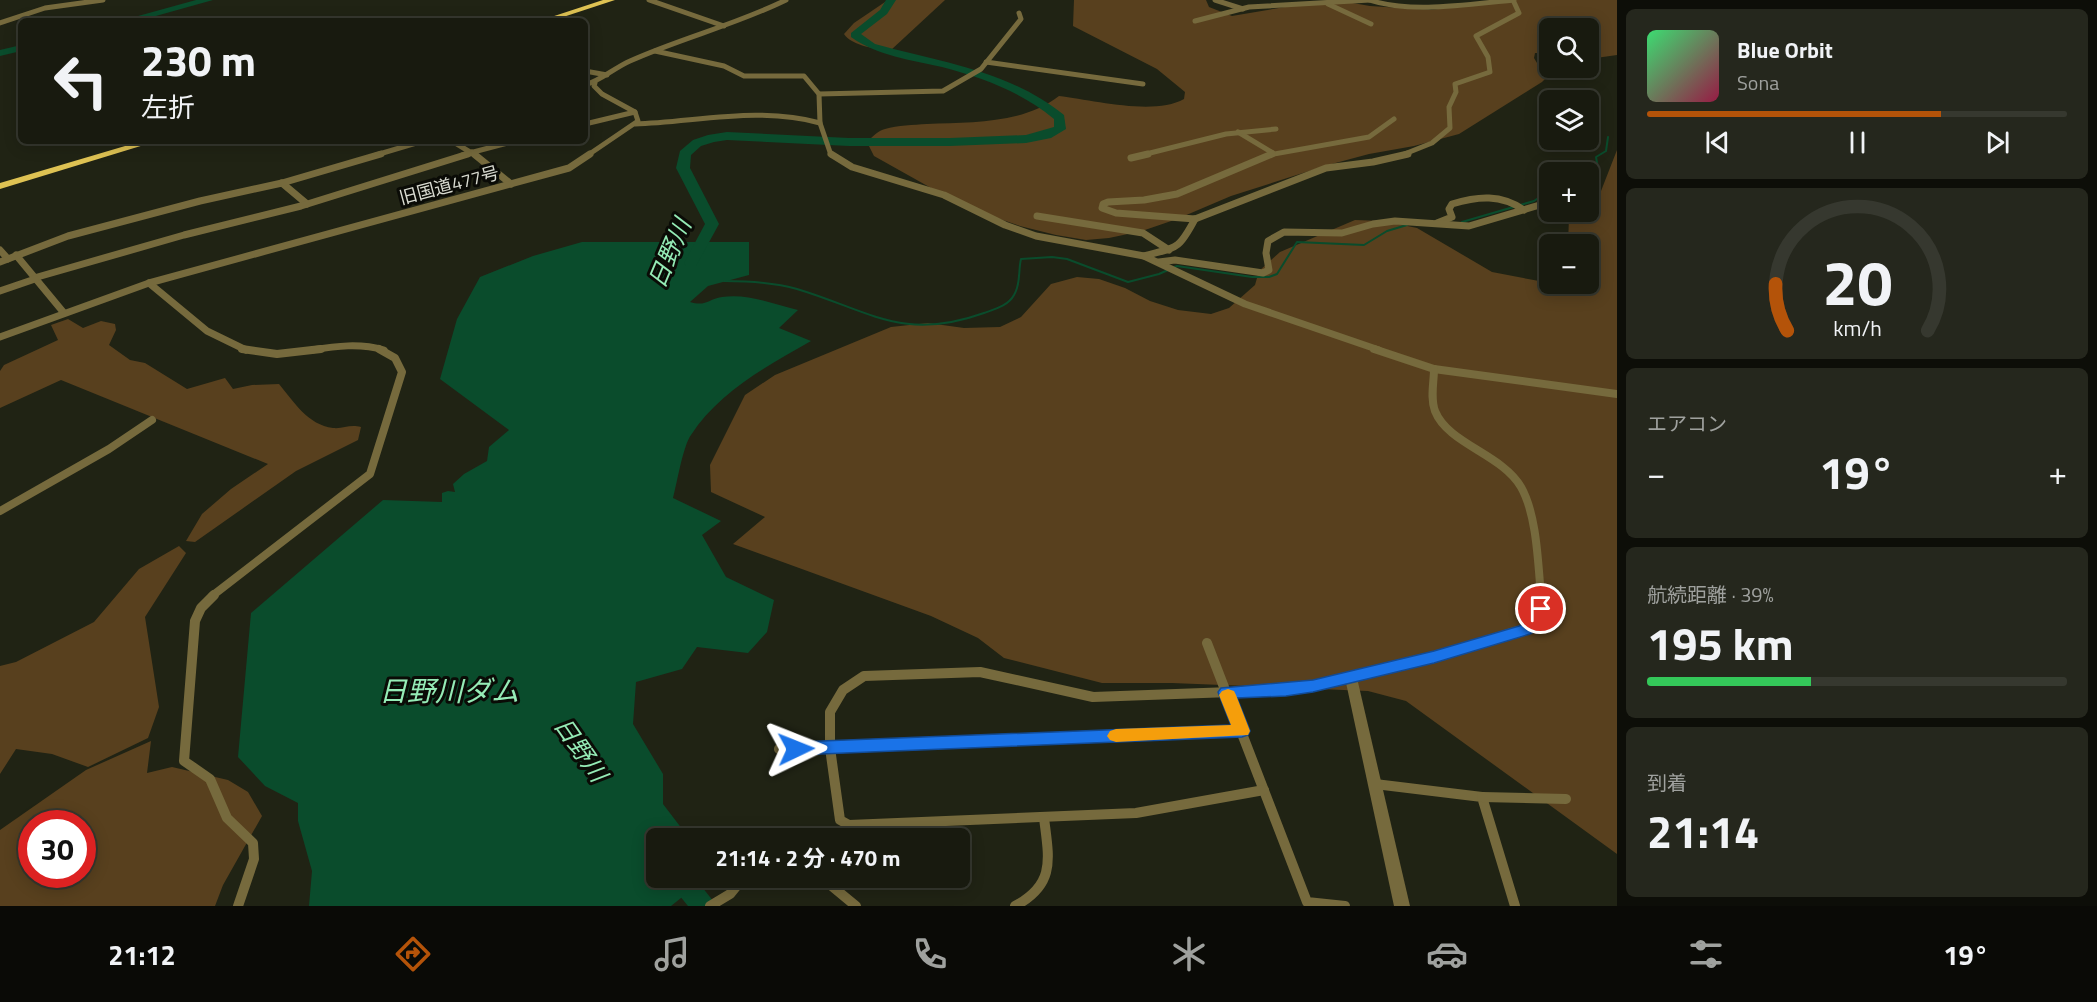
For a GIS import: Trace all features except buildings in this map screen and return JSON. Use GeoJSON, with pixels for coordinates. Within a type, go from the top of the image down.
{"type":"FeatureCollection","features":[{"type":"Feature","properties":{"kind":"highway"},"geometry":{"type":"LineString","coordinates":[[553,18],[611,0]]}},
{"type":"Feature","properties":{"kind":"highway"},"geometry":{"type":"LineString","coordinates":[[0,186],[142,144]]}},
{"type":"Feature","properties":{"kind":"street"},"geometry":{"type":"LineString","coordinates":[[0,23],[45,8],[103,0]]}},
{"type":"Feature","properties":{"kind":"street"},"geometry":{"type":"LineString","coordinates":[[650,0],[724,26]]}},
{"type":"Feature","properties":{"kind":"street"},"geometry":{"type":"LineString","coordinates":[[588,84],[595,83],[622,64],[760,13],[786,0]]}},
{"type":"Feature","properties":{"kind":"street"},"geometry":{"type":"LineString","coordinates":[[1215,0],[1243,9]]}},
{"type":"Feature","properties":{"kind":"street"},"geometry":{"type":"LineString","coordinates":[[1272,0],[1279,5]]}},
{"type":"Feature","properties":{"kind":"street"},"geometry":{"type":"LineString","coordinates":[[1196,21],[1243,9],[1323,1],[1370,0],[1377,4],[1425,5],[1514,0],[1519,13],[1476,36],[1485,47],[1490,72],[1455,84],[1456,92],[1449,107],[1450,128],[1432,143],[1411,153],[1319,170],[1274,190],[1195,219],[1102,210],[1102,205],[1177,194],[1274,153],[1316,144],[1369,137],[1394,118]]}},
{"type":"Feature","properties":{"kind":"street"},"geometry":{"type":"LineString","coordinates":[[1417,0],[1425,5]]}},
{"type":"Feature","properties":{"kind":"street"},"geometry":{"type":"LineString","coordinates":[[1323,1],[1371,24]]}},
{"type":"Feature","properties":{"kind":"street"},"geometry":{"type":"LineString","coordinates":[[819,94],[934,93],[959,83],[981,69],[1021,19],[1019,13]]}},
{"type":"Feature","properties":{"kind":"street"},"geometry":{"type":"LineString","coordinates":[[655,51],[724,66],[744,76],[802,75],[819,94],[821,125],[830,151],[839,162],[957,199],[1005,225],[1029,234],[1144,256],[1245,304],[1434,369],[1617,394]]}},
{"type":"Feature","properties":{"kind":"street"},"geometry":{"type":"LineString","coordinates":[[986,62],[1143,84]]}},
{"type":"Feature","properties":{"kind":"street"},"geometry":{"type":"LineString","coordinates":[[588,72],[607,75]]}},
{"type":"Feature","properties":{"kind":"street"},"geometry":{"type":"LineString","coordinates":[[595,83],[594,86],[602,94],[634,112],[638,117],[635,124],[750,117],[800,118],[821,125]]}},
{"type":"Feature","properties":{"kind":"street"},"geometry":{"type":"LineString","coordinates":[[588,123],[634,112]]}},
{"type":"Feature","properties":{"kind":"street","name":"旧国道477号"},"geometry":{"type":"LineString","coordinates":[[0,337],[149,283],[569,168],[635,124]]}},
{"type":"Feature","properties":{"kind":"street"},"geometry":{"type":"LineString","coordinates":[[1131,158],[1238,132],[1276,129]]}},
{"type":"Feature","properties":{"kind":"street"},"geometry":{"type":"LineString","coordinates":[[1238,132],[1274,153]]}},
{"type":"Feature","properties":{"kind":"street"},"geometry":{"type":"LineString","coordinates":[[0,261],[69,236],[200,201],[282,183],[413,144]]}},
{"type":"Feature","properties":{"kind":"street"},"geometry":{"type":"LineString","coordinates":[[457,144],[471,152],[511,184]]}},
{"type":"Feature","properties":{"kind":"street"},"geometry":{"type":"LineString","coordinates":[[0,291],[184,235],[307,204],[503,144]]}},
{"type":"Feature","properties":{"kind":"street"},"geometry":{"type":"LineString","coordinates":[[282,183],[307,204]]}},
{"type":"Feature","properties":{"kind":"street"},"geometry":{"type":"LineString","coordinates":[[1437,223],[1452,217],[1449,206],[1457,202],[1490,196],[1520,207]]}},
{"type":"Feature","properties":{"kind":"street"},"geometry":{"type":"LineString","coordinates":[[1161,263],[1175,260],[1263,273],[1269,270],[1266,253],[1268,241],[1278,233],[1342,233],[1373,224],[1395,221],[1437,223],[1447,227],[1469,226],[1520,207],[1539,205]]}},
{"type":"Feature","properties":{"kind":"street"},"geometry":{"type":"LineString","coordinates":[[1037,216],[1143,233],[1169,250]]}},
{"type":"Feature","properties":{"kind":"street"},"geometry":{"type":"LineString","coordinates":[[1144,256],[1177,247],[1185,238],[1195,219]]}},
{"type":"Feature","properties":{"kind":"street"},"geometry":{"type":"LineString","coordinates":[[0,250],[8,259]]}},
{"type":"Feature","properties":{"kind":"street"},"geometry":{"type":"LineString","coordinates":[[16,255],[64,313]]}},
{"type":"Feature","properties":{"kind":"street"},"geometry":{"type":"LineString","coordinates":[[149,283],[211,335],[236,347],[277,355],[340,345],[366,346],[377,348],[393,357],[401,365],[402,372],[370,474],[220,588],[201,608],[195,621],[184,761],[199,769],[211,780],[227,818],[254,842],[256,851],[254,860],[238,906]]}},
{"type":"Feature","properties":{"kind":"street"},"geometry":{"type":"LineString","coordinates":[[1264,790],[1136,813],[855,825],[843,823],[839,815],[829,713],[843,691],[855,680],[864,676],[980,672],[1094,697],[1286,690],[1351,678],[1531,627],[1541,609],[1540,587],[1529,510],[1521,486],[1492,455],[1454,433],[1441,421],[1434,407],[1434,369]]}},
{"type":"Feature","properties":{"kind":"street"},"geometry":{"type":"LineString","coordinates":[[0,511],[109,449],[152,420]]}},
{"type":"Feature","properties":{"kind":"street"},"geometry":{"type":"LineString","coordinates":[[1207,643],[1307,902],[1345,906]]}},
{"type":"Feature","properties":{"kind":"street"},"geometry":{"type":"LineString","coordinates":[[1351,678],[1402,906]]}},
{"type":"Feature","properties":{"kind":"street"},"geometry":{"type":"LineString","coordinates":[[779,749],[1242,731]]}},
{"type":"Feature","properties":{"kind":"street"},"geometry":{"type":"LineString","coordinates":[[1375,784],[1482,797],[1566,799]]}},
{"type":"Feature","properties":{"kind":"street"},"geometry":{"type":"LineString","coordinates":[[1482,797],[1515,906]]}},
{"type":"Feature","properties":{"kind":"street"},"geometry":{"type":"LineString","coordinates":[[1015,906],[1032,898],[1047,877],[1048,860],[1044,818]]}},
{"type":"Feature","properties":{"kind":"street"},"geometry":{"type":"LineString","coordinates":[[710,906],[730,894],[735,888]]}},
{"type":"Feature","properties":{"kind":"street"},"geometry":{"type":"LineString","coordinates":[[834,888],[856,906]]}},
{"type":"Feature","properties":{"kind":"shaded area"},"geometry":{"type":"Polygon","coordinates":[[[888,0],[945,0],[891,50],[853,42],[844,34],[854,23],[888,0]]]}},
{"type":"Feature","properties":{"kind":"shaded area"},"geometry":{"type":"Polygon","coordinates":[[[1074,0],[1206,0],[1209,7],[1232,16],[1320,1],[1431,10],[1502,0],[1617,0],[1617,55],[1599,58],[1599,18],[1539,18],[1539,53],[1535,53],[1534,58],[1539,66],[1539,78],[1546,78],[1459,134],[1328,165],[1231,196],[1142,231],[1109,238],[1086,240],[1056,235],[1020,226],[965,207],[874,156],[867,142],[883,130],[906,125],[979,122],[1013,117],[1030,112],[1059,96],[1140,107],[1171,104],[1184,99],[1185,92],[1157,69],[1073,26],[1074,0]]]}},
{"type":"Feature","properties":{"kind":"shaded area"},"geometry":{"type":"Polygon","coordinates":[[[1617,150],[1617,854],[1406,701],[1368,691],[1172,683],[1102,683],[1004,658],[978,638],[931,616],[733,544],[765,517],[711,492],[710,465],[745,395],[775,375],[891,327],[928,323],[964,328],[1000,327],[1021,317],[1051,284],[1077,277],[1099,279],[1125,288],[1150,301],[1178,310],[1211,314],[1229,308],[1255,285],[1259,271],[1280,252],[1355,220],[1383,221],[1417,228],[1492,272],[1539,281],[1539,294],[1599,294],[1599,234],[1568,234],[1569,222],[1599,222],[1599,191],[1617,150]]]}},
{"type":"Feature","properties":{"kind":"shaded area"},"geometry":{"type":"Polygon","coordinates":[[[68,319],[83,328],[101,321],[115,324],[116,330],[109,345],[130,360],[145,363],[187,389],[225,378],[233,389],[252,385],[279,384],[302,412],[316,422],[333,428],[361,427],[358,440],[296,471],[195,542],[186,541],[202,514],[231,489],[268,464],[61,380],[0,408],[0,371],[4,365],[58,340],[51,325],[68,319]]]}},
{"type":"Feature","properties":{"kind":"shaded area"},"geometry":{"type":"Polygon","coordinates":[[[179,546],[186,553],[145,617],[159,707],[148,738],[88,767],[52,754],[16,749],[0,774],[0,666],[16,662],[94,622],[139,569],[179,546]]]}},
{"type":"Feature","properties":{"kind":"shaded area"},"geometry":{"type":"Polygon","coordinates":[[[151,741],[147,773],[172,767],[228,780],[248,792],[262,816],[223,885],[215,906],[0,906],[0,830],[18,817],[18,888],[96,888],[96,810],[29,810],[86,770],[151,741]]]}},
{"type":"Feature","properties":{"kind":"water","name":"日野川ダム"},"geometry":{"type":"Polygon","coordinates":[[[582,242],[749,242],[749,275],[708,286],[690,302],[700,304],[722,297],[741,296],[798,310],[779,328],[811,341],[745,381],[715,406],[688,440],[680,465],[673,498],[721,521],[702,535],[726,577],[774,600],[767,632],[748,653],[697,647],[682,669],[636,682],[633,724],[663,774],[663,804],[681,828],[646,828],[646,888],[694,888],[671,906],[309,906],[312,871],[298,821],[298,803],[265,786],[238,757],[251,613],[383,500],[442,502],[442,493],[455,492],[453,484],[464,474],[487,461],[489,447],[509,430],[440,379],[457,319],[480,277],[533,256],[582,242]]]}},
{"type":"Feature","properties":{"kind":"waterway"},"geometry":{"type":"LineString","coordinates":[[137,18],[208,0]]}},
{"type":"Feature","properties":{"kind":"waterway","name":"日野川"},"geometry":{"type":"LineString","coordinates":[[691,263],[712,224],[683,168],[685,154],[697,143],[727,136],[849,142],[950,142],[1026,139],[1047,135],[1060,129],[1060,118],[1040,102],[1018,89],[995,79],[871,46],[855,35],[879,16],[891,0]]}},
{"type":"Feature","properties":{"kind":"waterway"},"geometry":{"type":"LineString","coordinates":[[0,53],[18,49]]}},
{"type":"Feature","properties":{"kind":"waterway"},"geometry":{"type":"LineString","coordinates":[[1597,162],[1596,157],[1606,151],[1608,137]]}},
{"type":"Feature","properties":{"kind":"waterway"},"geometry":{"type":"LineString","coordinates":[[1462,222],[1539,198]]}},
{"type":"Feature","properties":{"kind":"waterway"},"geometry":{"type":"LineString","coordinates":[[724,281],[761,282],[788,287],[888,320],[931,325],[984,313],[1008,302],[1018,286],[1021,259],[1052,257],[1067,259],[1128,282],[1159,274],[1177,266],[1252,277],[1269,277],[1277,274],[1297,242],[1364,245],[1387,231],[1407,225]]}},
{"type":"Feature","properties":{"kind":"waterway","name":"日野川"},"geometry":{"type":"LineString","coordinates":[[689,888],[704,906]]}},
{"type":"Feature","properties":{"kind":"slow traffic"},"geometry":{"type":"LineString","coordinates":[[1116,736],[1242,731],[1228,695]]}},
{"type":"Feature","properties":{"kind":"route"},"geometry":{"type":"LineString","coordinates":[[796,749],[1242,731],[1227,692],[1286,690],[1313,686],[1434,657],[1492,641],[1531,627],[1541,609]]}}]}
